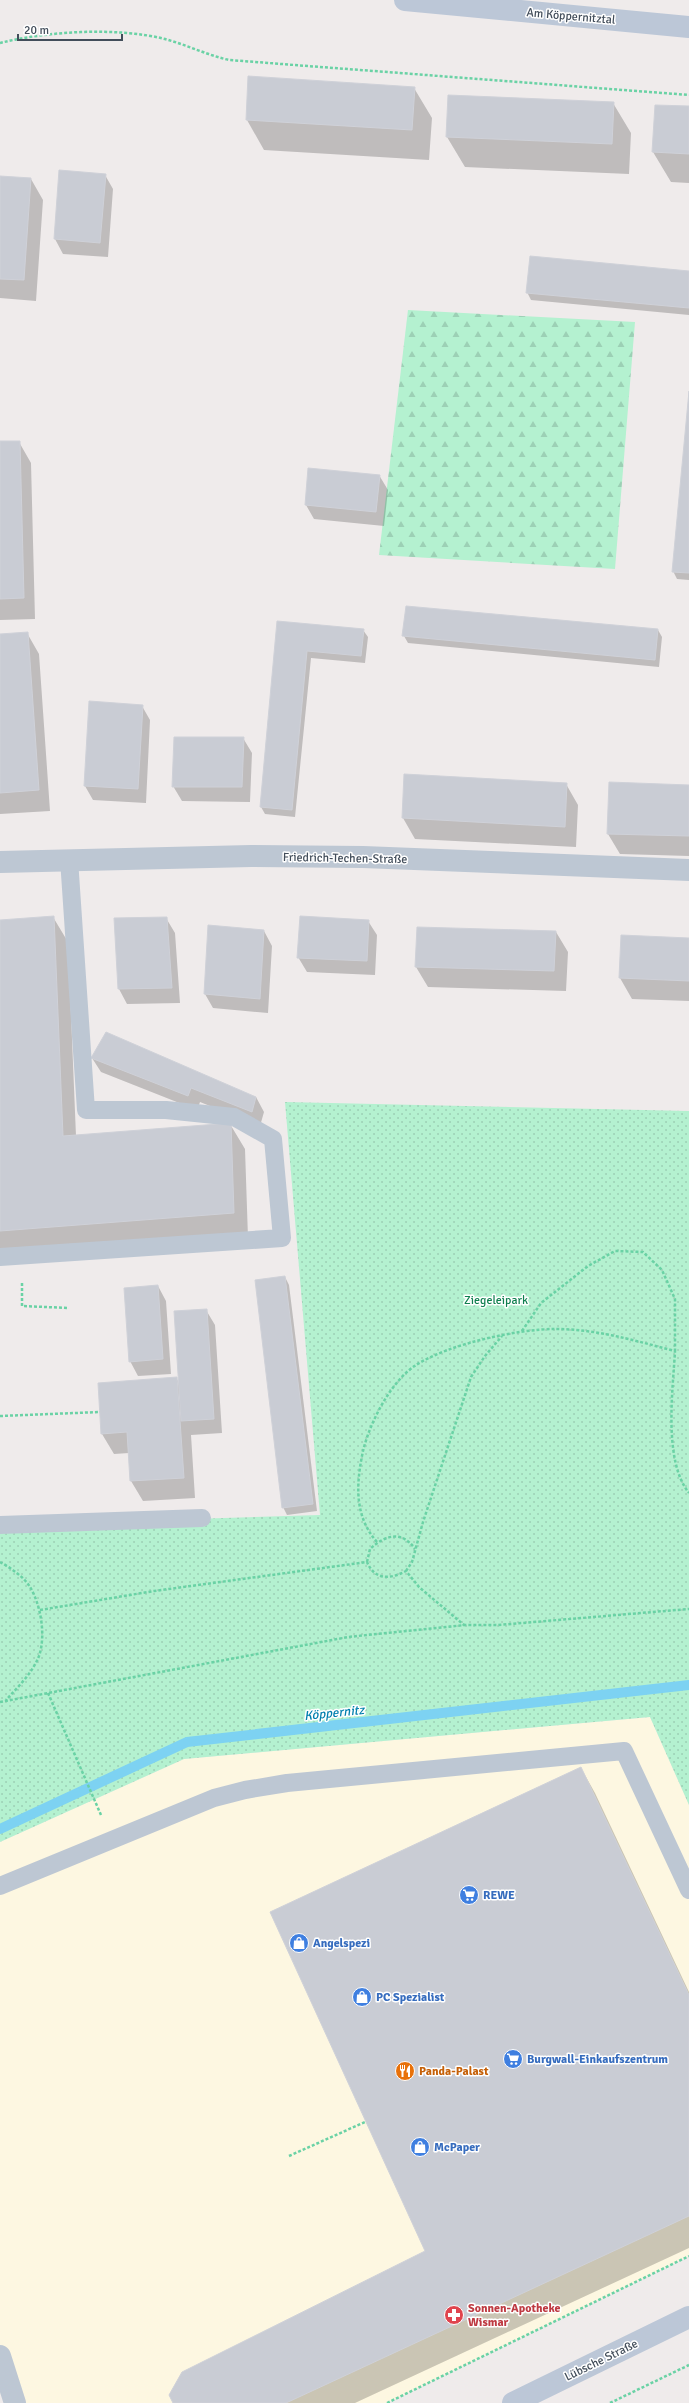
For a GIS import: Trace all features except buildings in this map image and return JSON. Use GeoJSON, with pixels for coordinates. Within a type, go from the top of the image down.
{"type":"FeatureCollection","features":[{"type":"Feature","properties":{"kind":"street","name":"Am Köppernitztal"},"geometry":{"type":"LineString","coordinates":[[406,0],[689,27]]}},
{"type":"Feature","properties":{"kind":"street","name":"Friedrich-Techen-Straße"},"geometry":{"type":"LineString","coordinates":[[0,862],[69,859],[251,856],[363,857],[689,870]]}},
{"type":"Feature","properties":{"kind":"street","name":"Lübsche Straße"},"geometry":{"type":"LineString","coordinates":[[514,2403],[689,2317]]}},
{"type":"Feature","properties":{"kind":"street"},"geometry":{"type":"LineString","coordinates":[[0,2356],[15,2403]]}},
{"type":"Feature","properties":{"kind":"lane"},"geometry":{"type":"LineString","coordinates":[[0,1257],[22,1257],[282,1238],[273,1139],[234,1117],[166,1110],[86,1110],[69,859]]}},
{"type":"Feature","properties":{"kind":"lane"},"geometry":{"type":"LineString","coordinates":[[0,1524],[202,1518]]}},
{"type":"Feature","properties":{"kind":"lane"},"geometry":{"type":"LineString","coordinates":[[0,1886],[214,1798],[245,1790],[287,1783],[624,1751],[689,1890]]}},
{"type":"Feature","properties":{"kind":"path"},"geometry":{"type":"LineString","coordinates":[[0,43],[20,38],[64,33],[134,34],[164,39],[209,56],[229,60],[689,95]]}},
{"type":"Feature","properties":{"kind":"path"},"geometry":{"type":"LineString","coordinates":[[522,1331],[541,1303],[588,1266],[615,1251],[643,1252],[662,1270],[675,1299],[672,1444],[678,1469],[689,1493]]}},
{"type":"Feature","properties":{"kind":"path"},"geometry":{"type":"LineString","coordinates":[[22,1257],[22,1306],[69,1308]]}},
{"type":"Feature","properties":{"kind":"path"},"geometry":{"type":"LineString","coordinates":[[378,1542],[363,1521],[358,1503],[359,1468],[367,1436],[379,1410],[400,1380],[416,1365],[446,1351],[502,1335],[522,1331],[556,1329],[600,1332],[675,1350]]}},
{"type":"Feature","properties":{"kind":"path"},"geometry":{"type":"LineString","coordinates":[[415,1550],[410,1542],[401,1536],[387,1536],[370,1549],[367,1562],[370,1569],[382,1577],[395,1577],[406,1571],[412,1562],[471,1377],[485,1356],[502,1335]]}},
{"type":"Feature","properties":{"kind":"path"},"geometry":{"type":"LineString","coordinates":[[0,1416],[100,1412]]}},
{"type":"Feature","properties":{"kind":"path"},"geometry":{"type":"LineString","coordinates":[[0,1562],[11,1568],[30,1587],[40,1610],[42,1632],[39,1655],[26,1678],[6,1701]]}},
{"type":"Feature","properties":{"kind":"path"},"geometry":{"type":"LineString","coordinates":[[40,1610],[154,1591],[367,1562]]}},
{"type":"Feature","properties":{"kind":"path"},"geometry":{"type":"LineString","coordinates":[[406,1571],[419,1587],[465,1625]]}},
{"type":"Feature","properties":{"kind":"path"},"geometry":{"type":"LineString","coordinates":[[0,1702],[348,1637],[465,1625],[498,1625],[689,1609]]}},
{"type":"Feature","properties":{"kind":"path"},"geometry":{"type":"LineString","coordinates":[[48,1693],[94,1798]]}},
{"type":"Feature","properties":{"kind":"path"},"geometry":{"type":"LineString","coordinates":[[289,2156],[365,2122]]}},
{"type":"Feature","properties":{"kind":"path"},"geometry":{"type":"LineString","coordinates":[[387,2403],[689,2256]]}},
{"type":"Feature","properties":{"kind":"path"},"geometry":{"type":"LineString","coordinates":[[610,2403],[689,2365]]}},
{"type":"Feature","properties":{"kind":"shaded area"},"geometry":{"type":"Polygon","coordinates":[[[650,1717],[689,1805],[689,2256],[387,2403],[15,2403],[0,2356],[0,1842],[184,1759],[650,1717]]]}},
{"type":"Feature","properties":{"kind":"green space"},"geometry":{"type":"Polygon","coordinates":[[[408,310],[635,322],[615,569],[379,555],[408,310]]]}},
{"type":"Feature","properties":{"kind":"green space","name":"Ziegeleipark"},"geometry":{"type":"Polygon","coordinates":[[[285,1102],[689,1111],[689,1805],[650,1717],[184,1759],[0,1842],[0,1525],[320,1515],[285,1102]]]}},
{"type":"Feature","properties":{"kind":"waterway","name":"Köppernitz"},"geometry":{"type":"LineString","coordinates":[[0,1829],[187,1742],[689,1685]]}},
{"type":"Feature","properties":{"kind":"place","name":"REWE"},"geometry":{"type":"Point","coordinates":[469,1895]}},
{"type":"Feature","properties":{"kind":"place","name":"Angelspezi"},"geometry":{"type":"Point","coordinates":[299,1943]}},
{"type":"Feature","properties":{"kind":"place","name":"PC Spezialist"},"geometry":{"type":"Point","coordinates":[362,1997]}},
{"type":"Feature","properties":{"kind":"place","name":"Burgwall-Einkaufszentrum"},"geometry":{"type":"Point","coordinates":[513,2059]}},
{"type":"Feature","properties":{"kind":"place","name":"Panda-Palast"},"geometry":{"type":"Point","coordinates":[405,2071]}},
{"type":"Feature","properties":{"kind":"place","name":"McPaper"},"geometry":{"type":"Point","coordinates":[420,2147]}},
{"type":"Feature","properties":{"kind":"place","name":"Sonnen-Apotheke Wismar"},"geometry":{"type":"Point","coordinates":[454,2315]}}]}
